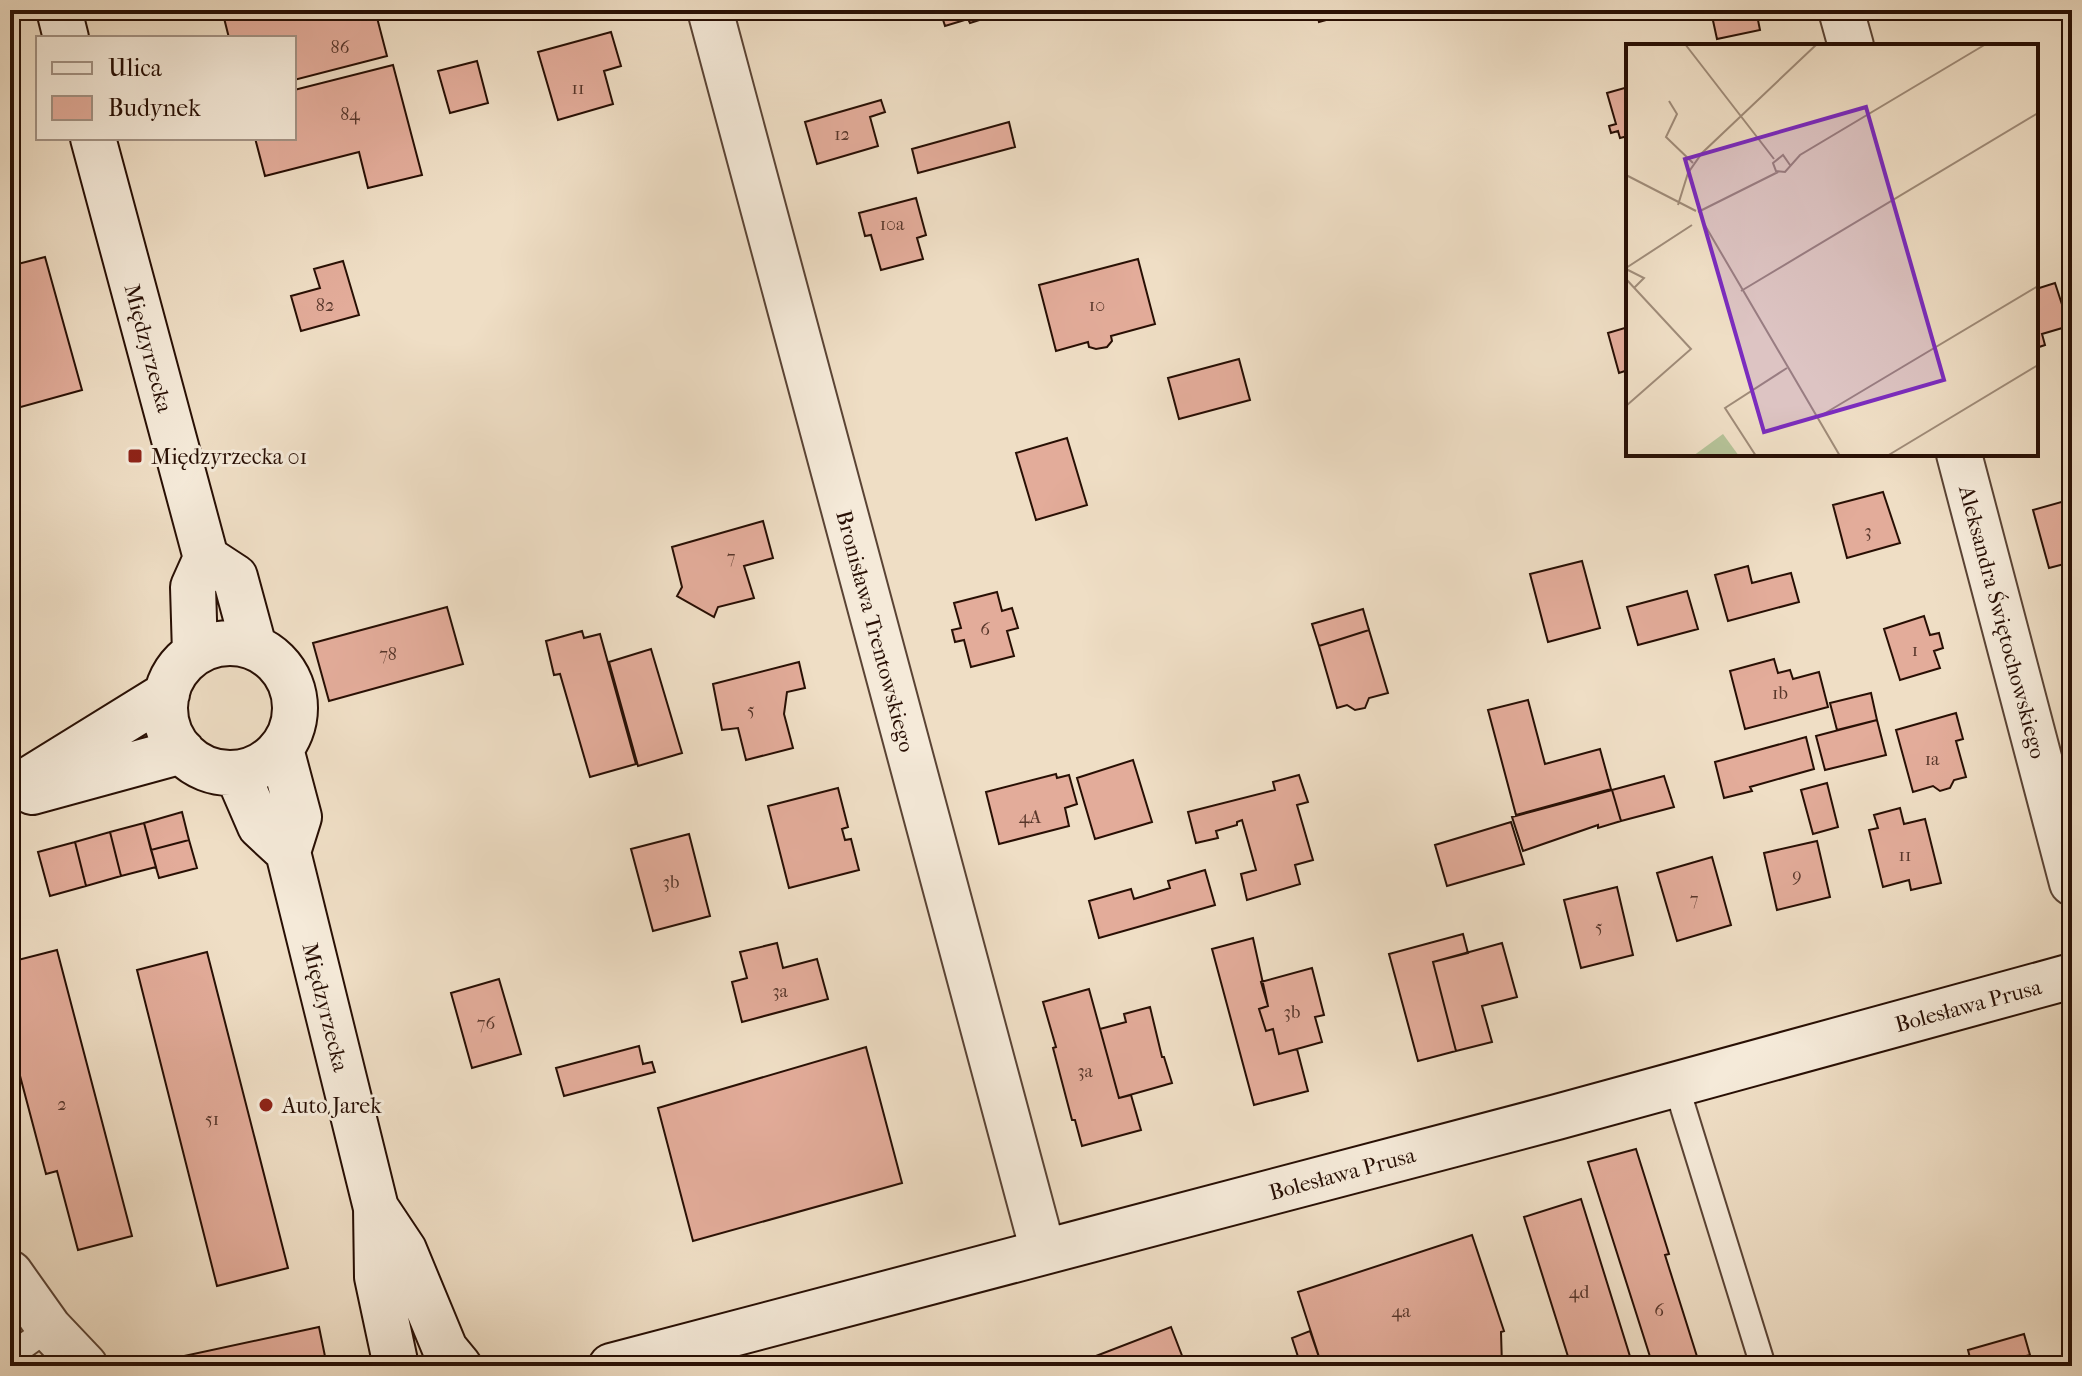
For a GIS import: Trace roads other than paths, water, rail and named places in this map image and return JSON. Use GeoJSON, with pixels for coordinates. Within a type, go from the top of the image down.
{"type":"FeatureCollection","features":[{"type":"Feature","properties":{"kind":"street"},"geometry":{"type":"LineString","coordinates":[[59,10],[66,36]]}},
{"type":"Feature","properties":{"kind":"street","name":"Bronisława Trentowskiego"},"geometry":{"type":"LineString","coordinates":[[710,10],[1043,1251]]}},
{"type":"Feature","properties":{"kind":"street"},"geometry":{"type":"LineString","coordinates":[[1841,10],[1850,44]]}},
{"type":"Feature","properties":{"kind":"street","name":"Międzyrzecka"},"geometry":{"type":"LineString","coordinates":[[94,140],[206,558]]}},
{"type":"Feature","properties":{"kind":"street","name":"Aleksandra Świętochowskiego"},"geometry":{"type":"LineString","coordinates":[[1960,456],[2072,883]]}},
{"type":"Feature","properties":{"kind":"street"},"geometry":{"type":"LineString","coordinates":[[195,653],[193,587],[206,558],[235,577],[254,647]]}},
{"type":"Feature","properties":{"kind":"street"},"geometry":{"type":"LineString","coordinates":[[234,643],[254,647],[269,655],[290,682],[295,699],[293,725],[281,749],[269,761],[237,773],[207,769],[182,751],[168,725],[165,709],[167,694],[182,664],[195,653],[214,645],[234,643]]}},
{"type":"Feature","properties":{"kind":"street"},"geometry":{"type":"LineString","coordinates":[[10,791],[167,694]]}},
{"type":"Feature","properties":{"kind":"street","name":"Międzyrzecka"},"geometry":{"type":"LineString","coordinates":[[281,749],[299,817],[288,852],[376,1208],[377,1277],[396,1366]]}},
{"type":"Feature","properties":{"kind":"street"},"geometry":{"type":"LineString","coordinates":[[10,797],[182,751]]}},
{"type":"Feature","properties":{"kind":"street"},"geometry":{"type":"LineString","coordinates":[[237,773],[260,826],[288,852]]}},
{"type":"Feature","properties":{"kind":"street","name":"Bolesława Prusa"},"geometry":{"type":"LineString","coordinates":[[611,1366],[1676,1085],[2072,976]]}},
{"type":"Feature","properties":{"kind":"street","name":"Międzyrzecka"},"geometry":{"type":"LineString","coordinates":[[376,1208],[404,1250],[445,1349],[459,1366]]}},
{"type":"Feature","properties":{"kind":"street"},"geometry":{"type":"LineString","coordinates":[[10,1273],[49,1328],[85,1366]]}},
{"type":"Feature","properties":{"kind":"lane"},"geometry":{"type":"LineString","coordinates":[[1676,1085],[1763,1366]]}},
{"type":"Feature","properties":{"kind":"lane"},"geometry":{"type":"LineString","coordinates":[[10,1356],[49,1328]]}},
{"type":"Feature","properties":{"kind":"place","name":"Międzyrzecka 01"},"geometry":{"type":"Point","coordinates":[135,456]}},
{"type":"Feature","properties":{"kind":"place","name":"Auto Jarek"},"geometry":{"type":"Point","coordinates":[266,1105]}}]}
